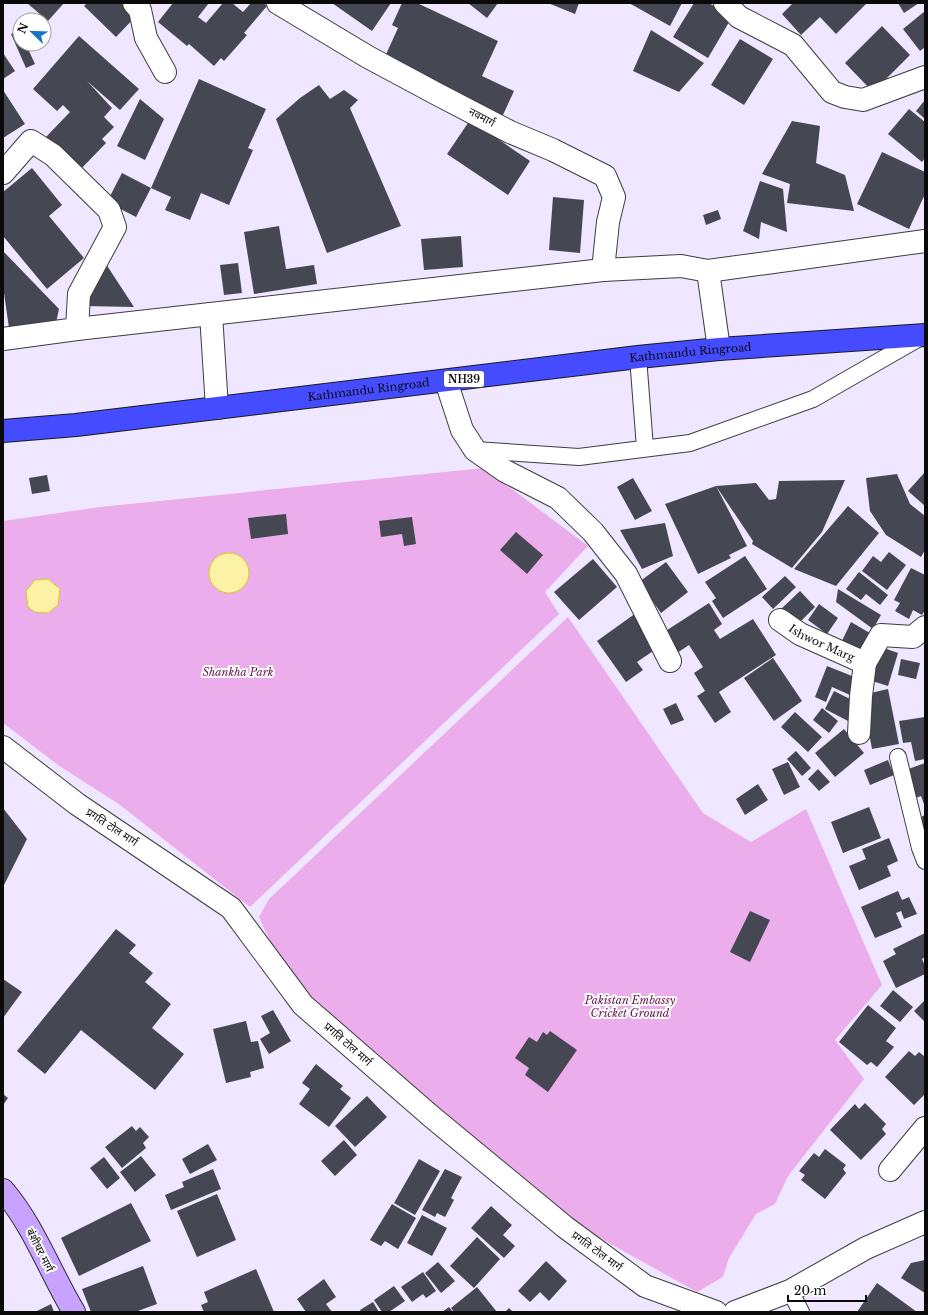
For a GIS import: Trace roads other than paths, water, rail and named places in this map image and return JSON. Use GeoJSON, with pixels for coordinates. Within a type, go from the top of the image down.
{"type":"FeatureCollection","features":[{"type":"Feature","properties":{"kind":"highway","name":"Kathmandu Ringroad"},"geometry":{"type":"LineString","coordinates":[[3,431],[217,408],[638,357],[925,335]]}},
{"type":"Feature","properties":{"kind":"main road","name":"बंशीधर मार्ग"},"geometry":{"type":"LineString","coordinates":[[3,1190],[19,1208],[74,1312]]}},
{"type":"Feature","properties":{"kind":"street"},"geometry":{"type":"LineString","coordinates":[[134,3],[140,10],[146,38],[165,72]]}},
{"type":"Feature","properties":{"kind":"street","name":"नवमार्ग"},"geometry":{"type":"LineString","coordinates":[[278,3],[368,57],[437,94],[510,132],[553,150],[605,176],[614,197],[608,222],[603,270]]}},
{"type":"Feature","properties":{"kind":"street"},"geometry":{"type":"LineString","coordinates":[[725,3],[740,17],[794,46],[832,92],[845,97],[864,100],[925,77]]}},
{"type":"Feature","properties":{"kind":"street"},"geometry":{"type":"LineString","coordinates":[[3,174],[32,141],[53,155],[109,210],[115,227],[79,294],[77,329]]}},
{"type":"Feature","properties":{"kind":"street"},"geometry":{"type":"LineString","coordinates":[[3,339],[77,329],[603,270],[681,266],[708,270],[925,241]]}},
{"type":"Feature","properties":{"kind":"street"},"geometry":{"type":"LineString","coordinates":[[708,270],[719,350]]}},
{"type":"Feature","properties":{"kind":"street"},"geometry":{"type":"LineString","coordinates":[[211,314],[217,408]]}},
{"type":"Feature","properties":{"kind":"street"},"geometry":{"type":"LineString","coordinates":[[446,381],[462,430],[475,450],[505,471],[558,498],[593,532],[626,574],[670,661]]}},
{"type":"Feature","properties":{"kind":"street","name":"Ishwor Marg"},"geometry":{"type":"LineString","coordinates":[[780,620],[800,634],[865,663]]}},
{"type":"Feature","properties":{"kind":"street","name":"Ishwor Marg"},"geometry":{"type":"LineString","coordinates":[[859,733],[865,663],[881,635],[913,637],[925,627]]}},
{"type":"Feature","properties":{"kind":"street","name":"प्रगति टोल मार्ग"},"geometry":{"type":"LineString","coordinates":[[3,747],[76,804],[231,908],[303,1005],[432,1117],[565,1227],[645,1286],[716,1312]]}},
{"type":"Feature","properties":{"kind":"street"},"geometry":{"type":"LineString","coordinates":[[890,1170],[925,1128]]}},
{"type":"Feature","properties":{"kind":"street"},"geometry":{"type":"LineString","coordinates":[[735,1312],[790,1291],[866,1248],[925,1222]]}},
{"type":"Feature","properties":{"kind":"lane"},"geometry":{"type":"LineString","coordinates":[[475,450],[579,457],[690,443],[813,399],[925,335]]}},
{"type":"Feature","properties":{"kind":"lane"},"geometry":{"type":"LineString","coordinates":[[638,357],[645,448]]}},
{"type":"Feature","properties":{"kind":"lane"},"geometry":{"type":"LineString","coordinates":[[898,757],[920,848],[925,861]]}},
{"type":"Feature","properties":{"kind":"lane"},"geometry":{"type":"LineString","coordinates":[[790,1291],[801,1312]]}},
{"type":"Feature","properties":{"kind":"park label","name":"Shankha Park"},"geometry":{"type":"Point","coordinates":[238,672]}},
{"type":"Feature","properties":{"kind":"park label","name":"Pakistan Embassy Cricket Ground"},"geometry":{"type":"Point","coordinates":[630,1006]}}]}
